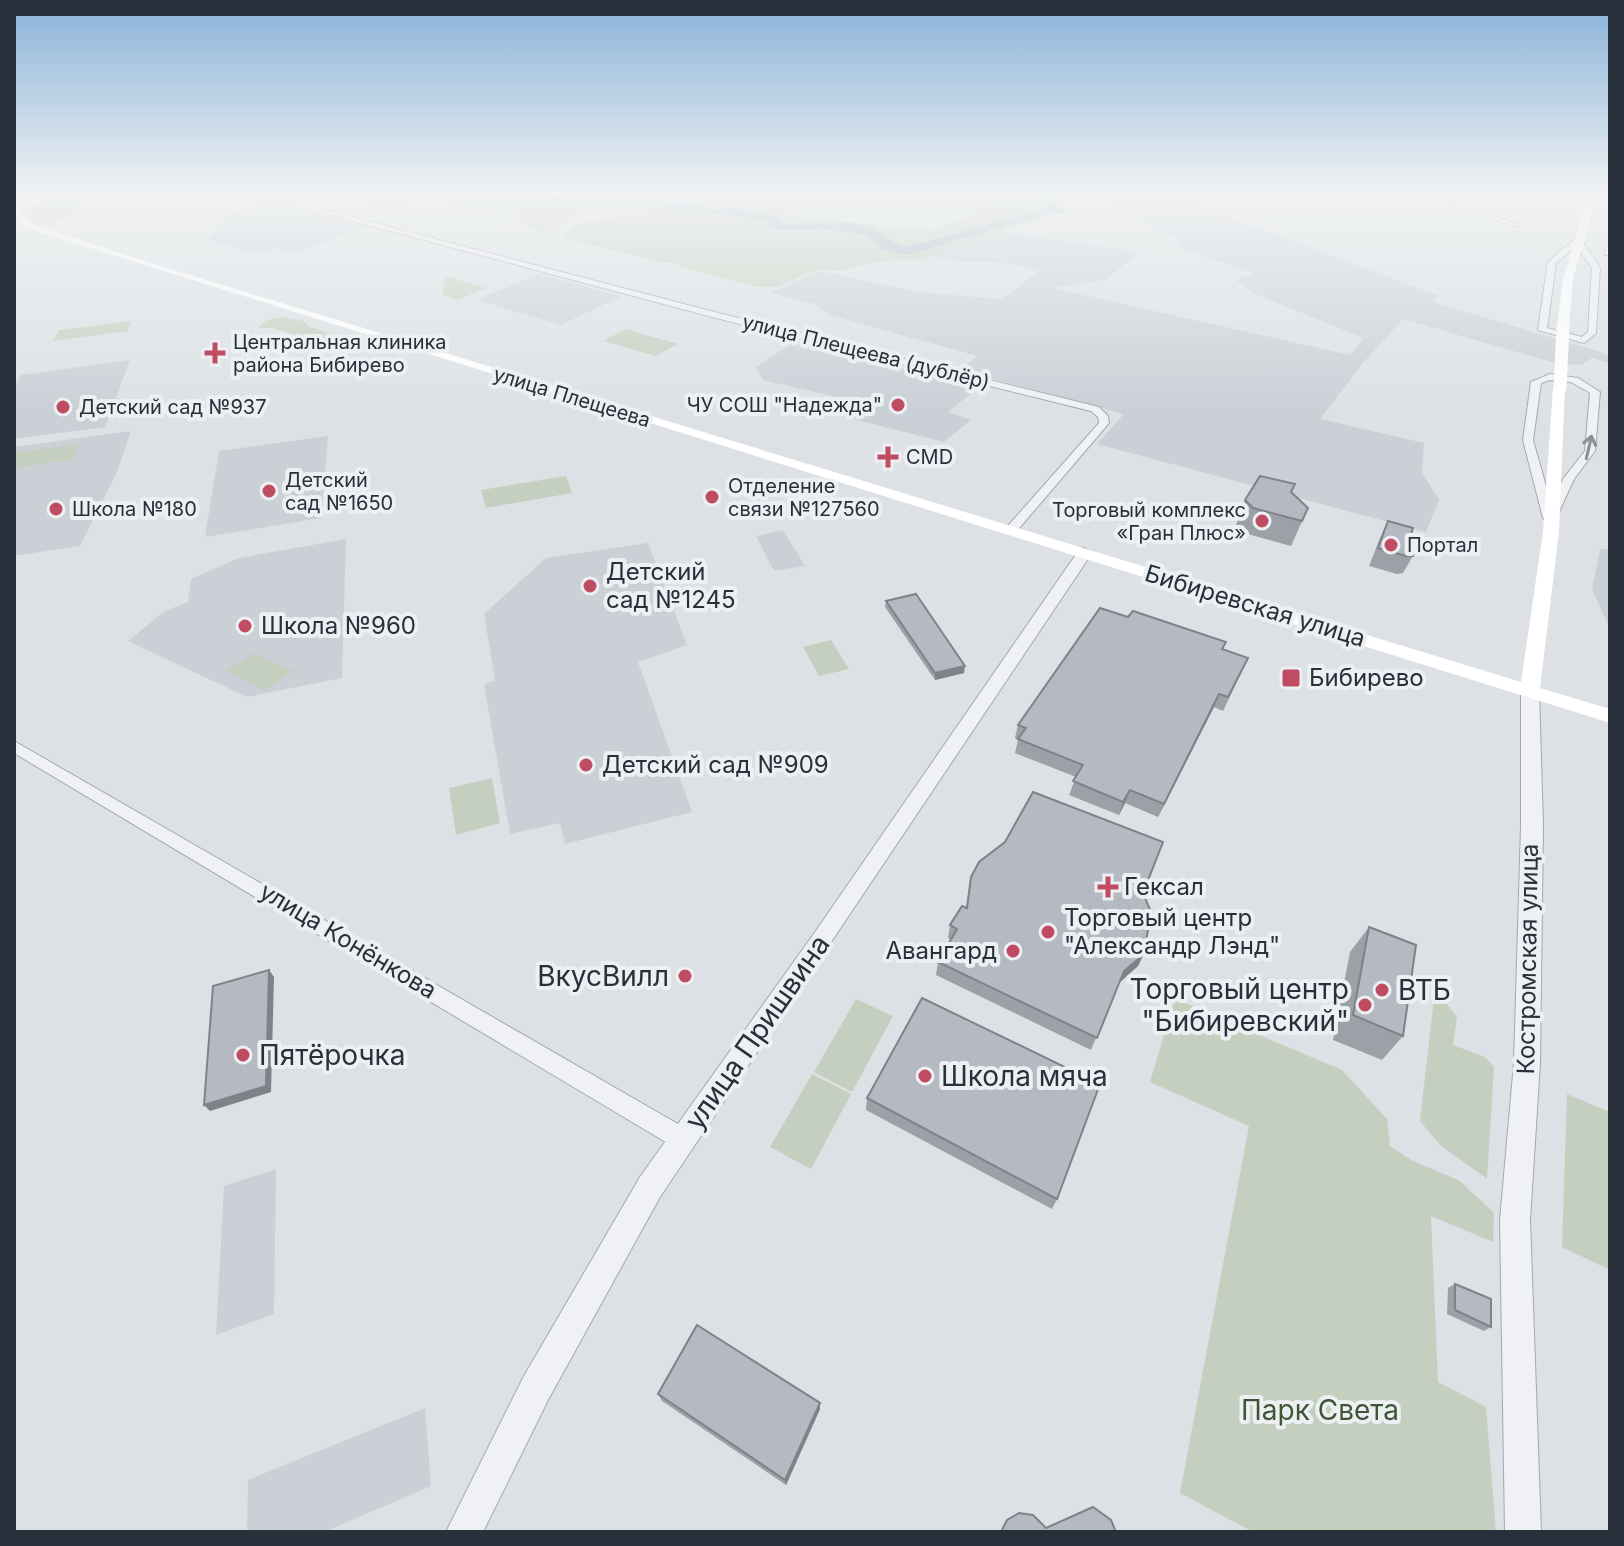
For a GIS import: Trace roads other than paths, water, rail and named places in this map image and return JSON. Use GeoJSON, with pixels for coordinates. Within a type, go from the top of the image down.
{"type":"FeatureCollection","features":[{"type":"Feature","properties":{"kind":"main road","name":"улица Плещеева"},"geometry":{"type":"LineString","coordinates":[[149,265],[1084,553]]}},
{"type":"Feature","properties":{"kind":"main road","name":"Костромская улица"},"geometry":{"type":"LineString","coordinates":[[1530,691],[1552,523],[1568,278],[1572,265]]}},
{"type":"Feature","properties":{"kind":"main road","name":"Бибиревская улица"},"geometry":{"type":"LineString","coordinates":[[1084,553],[1610,716]]}},
{"type":"Feature","properties":{"kind":"street","name":"улица Плещеева (дублёр)"},"geometry":{"type":"LineString","coordinates":[[525,265],[1095,409],[1103,416],[1104,423],[1011,530]]}},
{"type":"Feature","properties":{"kind":"street"},"geometry":{"type":"LineString","coordinates":[[1552,265],[1542,330],[1566,333],[1584,340],[1592,333],[1594,265]]}},
{"type":"Feature","properties":{"kind":"street"},"geometry":{"type":"LineString","coordinates":[[1550,377],[1575,381],[1595,392],[1588,458],[1569,479],[1552,523],[1528,440],[1536,382],[1550,377]]}},
{"type":"Feature","properties":{"kind":"street","name":"улица Пришвина"},"geometry":{"type":"LineString","coordinates":[[464,1532],[607,1257],[682,1139],[821,942],[1084,553]]}},
{"type":"Feature","properties":{"kind":"street","name":"Костромская улица"},"geometry":{"type":"LineString","coordinates":[[1523,1532],[1515,1220],[1527,1050],[1532,826],[1530,691]]}},
{"type":"Feature","properties":{"kind":"street","name":"улица Конёнкова"},"geometry":{"type":"LineString","coordinates":[[14,746],[682,1139]]}},
{"type":"Feature","properties":{"kind":"place","name":"Центральная клиника района Бибирево"},"geometry":{"type":"Point","coordinates":[215,353]}},
{"type":"Feature","properties":{"kind":"place","name":"ЧУ СОШ \"Надежда\""},"geometry":{"type":"Point","coordinates":[898,405]}},
{"type":"Feature","properties":{"kind":"place","name":"Детский сад №937"},"geometry":{"type":"Point","coordinates":[63,407]}},
{"type":"Feature","properties":{"kind":"place","name":"CMD"},"geometry":{"type":"Point","coordinates":[888,457]}},
{"type":"Feature","properties":{"kind":"place","name":"Детский сад №1650"},"geometry":{"type":"Point","coordinates":[269,491]}},
{"type":"Feature","properties":{"kind":"place","name":"Отделение связи №127560"},"geometry":{"type":"Point","coordinates":[712,497]}},
{"type":"Feature","properties":{"kind":"place","name":"Школа №180"},"geometry":{"type":"Point","coordinates":[56,509]}},
{"type":"Feature","properties":{"kind":"place","name":"Торговый комплекс «Гран Плюс»"},"geometry":{"type":"Point","coordinates":[1262,521]}},
{"type":"Feature","properties":{"kind":"place","name":"Портал"},"geometry":{"type":"Point","coordinates":[1391,545]}},
{"type":"Feature","properties":{"kind":"place","name":"Детский сад №1245"},"geometry":{"type":"Point","coordinates":[590,586]}},
{"type":"Feature","properties":{"kind":"place","name":"Школа №960"},"geometry":{"type":"Point","coordinates":[245,626]}},
{"type":"Feature","properties":{"kind":"place","name":"Бибирево"},"geometry":{"type":"Point","coordinates":[1291,678]}},
{"type":"Feature","properties":{"kind":"place","name":"Детский сад №909"},"geometry":{"type":"Point","coordinates":[586,765]}},
{"type":"Feature","properties":{"kind":"place","name":"Гексал"},"geometry":{"type":"Point","coordinates":[1108,887]}},
{"type":"Feature","properties":{"kind":"place","name":"Торговый центр \"Александр Лэнд\""},"geometry":{"type":"Point","coordinates":[1048,932]}},
{"type":"Feature","properties":{"kind":"place","name":"Авангард"},"geometry":{"type":"Point","coordinates":[1013,951]}},
{"type":"Feature","properties":{"kind":"place","name":"ВкусВилл"},"geometry":{"type":"Point","coordinates":[685,976]}},
{"type":"Feature","properties":{"kind":"place","name":"ВТБ"},"geometry":{"type":"Point","coordinates":[1382,990]}},
{"type":"Feature","properties":{"kind":"place","name":"Торговый центр \"Бибиревский\""},"geometry":{"type":"Point","coordinates":[1365,1005]}},
{"type":"Feature","properties":{"kind":"place","name":"Пятёрочка"},"geometry":{"type":"Point","coordinates":[243,1055]}},
{"type":"Feature","properties":{"kind":"place","name":"Школа мяча"},"geometry":{"type":"Point","coordinates":[925,1076]}},
{"type":"Feature","properties":{"kind":"park label","name":"Парк Света"},"geometry":{"type":"Point","coordinates":[1320,1410]}}]}
